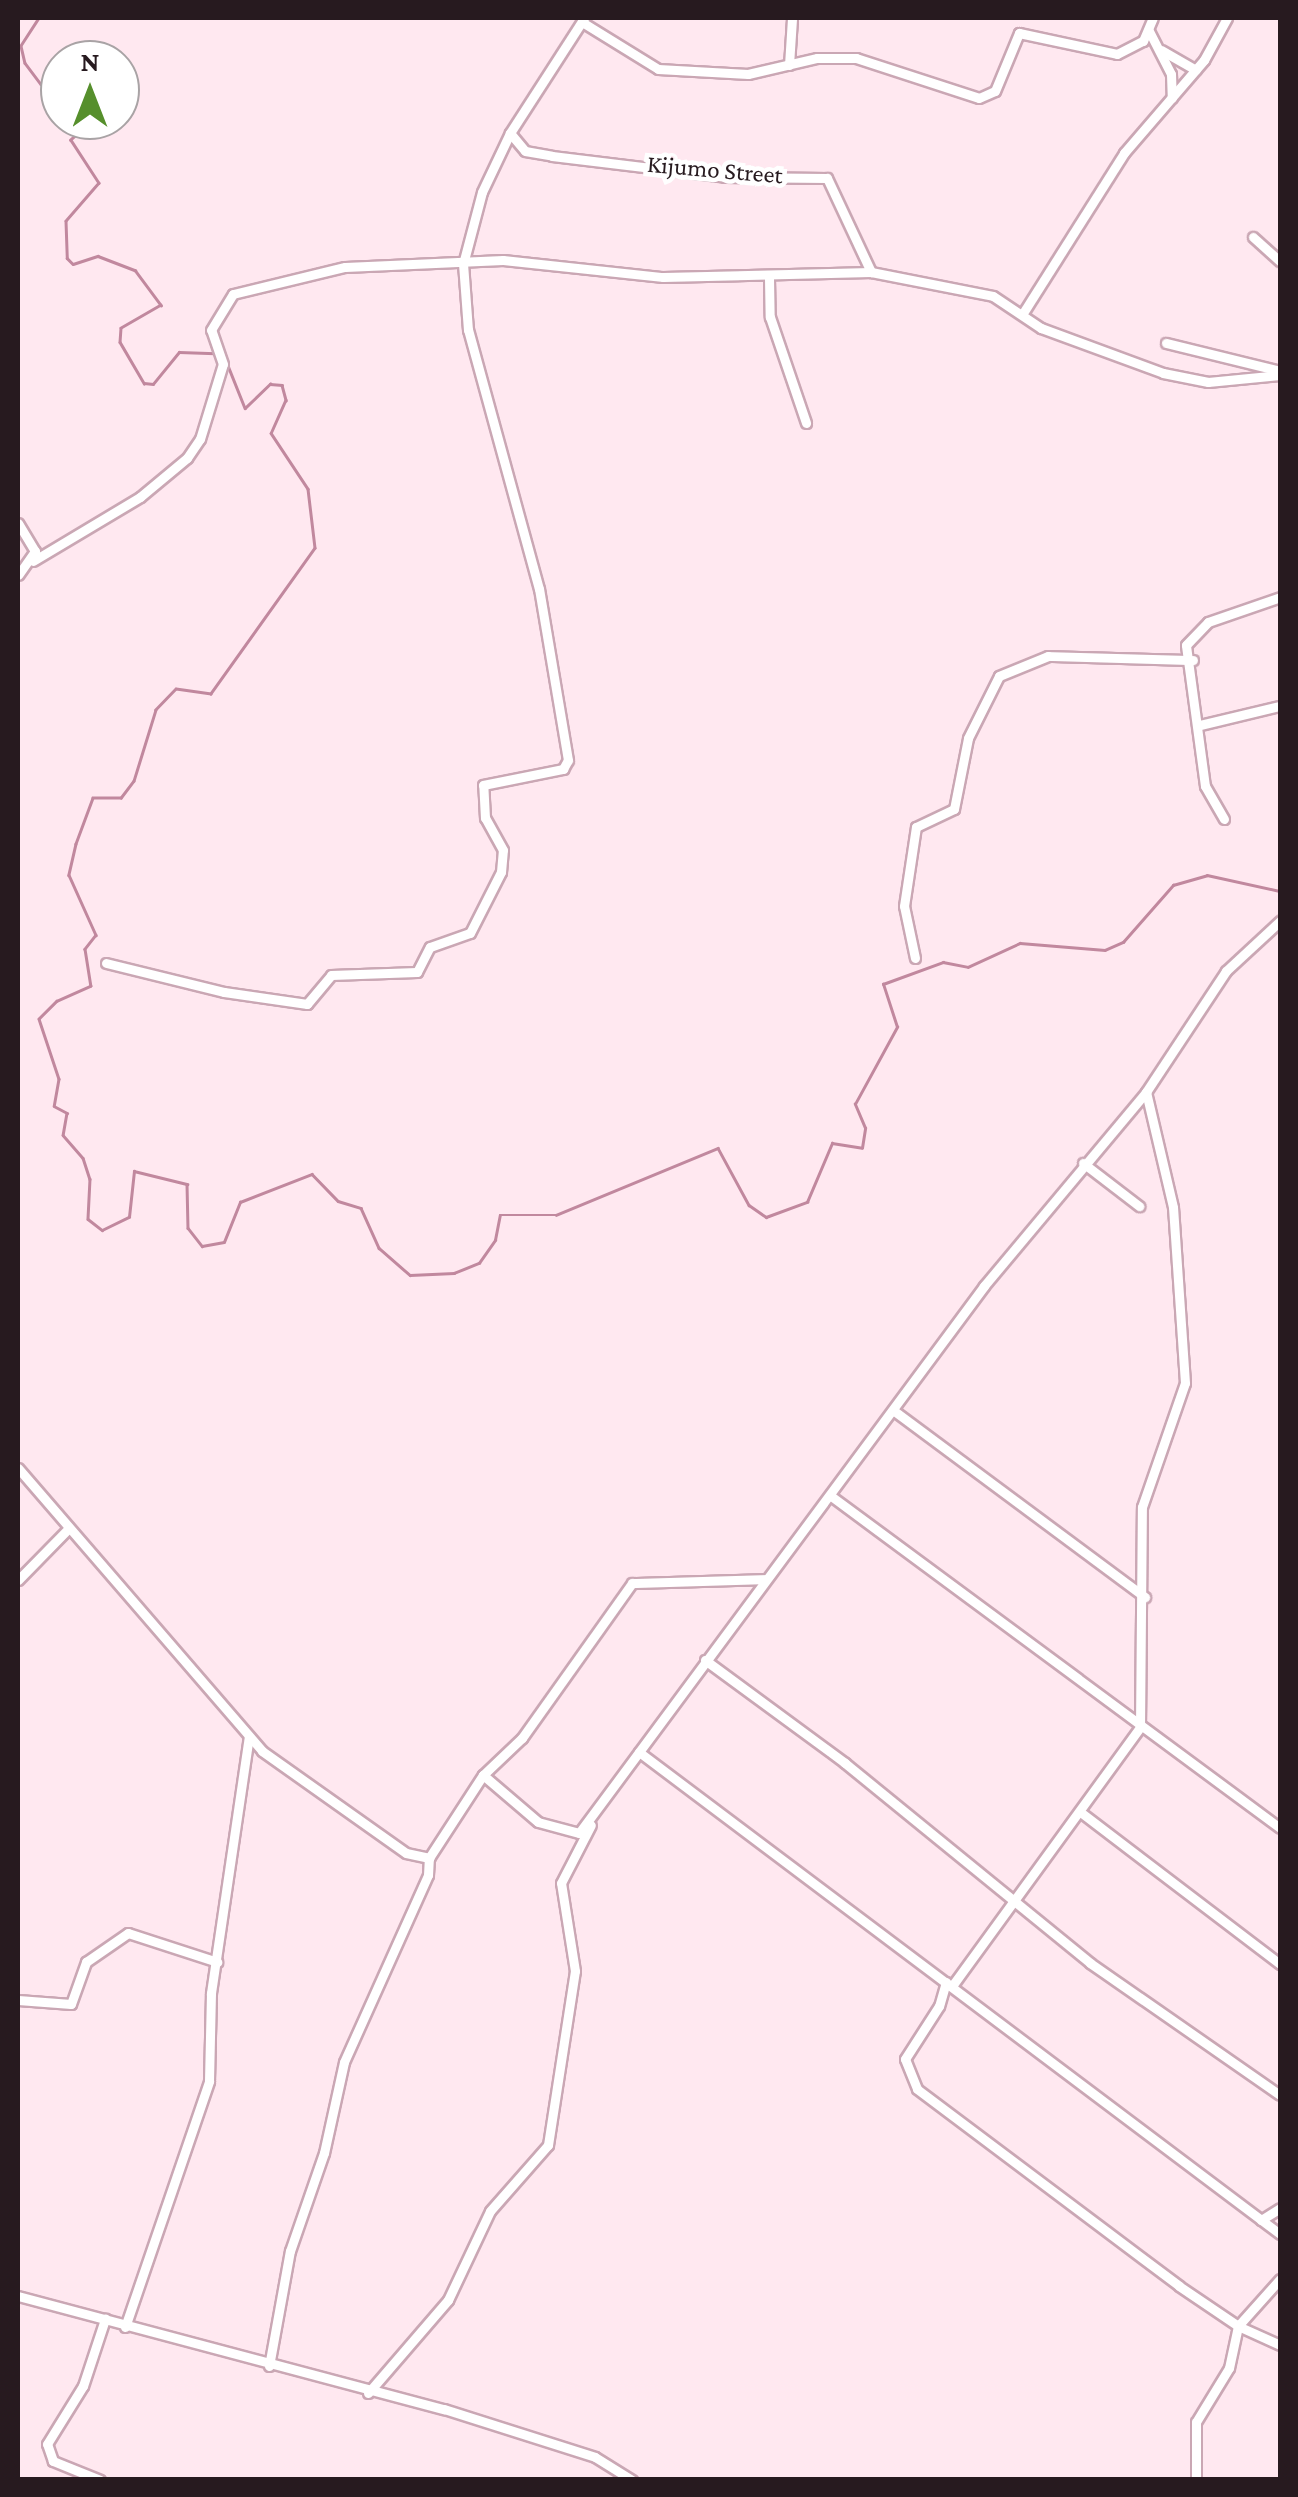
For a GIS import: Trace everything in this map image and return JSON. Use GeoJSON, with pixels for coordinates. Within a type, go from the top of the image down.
{"type":"FeatureCollection","features":[{"type":"Feature","properties":{"kind":"street"},"geometry":{"type":"LineString","coordinates":[[789,65],[792,18]]}},
{"type":"Feature","properties":{"kind":"street"},"geometry":{"type":"LineString","coordinates":[[106,963],[224,992],[307,1004],[332,976],[417,972],[430,947],[470,933],[501,872],[504,850],[485,818],[483,785],[563,769],[568,760],[540,589],[468,330],[463,264],[482,192],[510,133],[583,20],[658,69],[748,74],[856,58],[979,98],[995,91],[1019,33],[1118,54],[1136,47],[1149,31],[1153,18]]}},
{"type":"Feature","properties":{"kind":"street"},"geometry":{"type":"LineString","coordinates":[[1023,313],[1124,153],[1196,70],[1227,18]]}},
{"type":"Feature","properties":{"kind":"street"},"geometry":{"type":"LineString","coordinates":[[1149,31],[1171,74],[1172,98]]}},
{"type":"Feature","properties":{"kind":"street"},"geometry":{"type":"LineString","coordinates":[[1158,49],[1196,70]]}},
{"type":"Feature","properties":{"kind":"street","name":"Kijumo Street"},"geometry":{"type":"LineString","coordinates":[[510,133],[525,151],[552,156],[726,177],[826,178],[871,272]]}},
{"type":"Feature","properties":{"kind":"street"},"geometry":{"type":"LineString","coordinates":[[1254,237],[1280,261]]}},
{"type":"Feature","properties":{"kind":"street"},"geometry":{"type":"LineString","coordinates":[[18,574],[33,560],[140,497],[187,458],[200,439],[223,364],[211,330],[233,294],[345,267],[503,260],[583,274],[770,278],[871,272],[993,296],[1055,334],[1163,373],[1208,382],[1280,373]]}},
{"type":"Feature","properties":{"kind":"street"},"geometry":{"type":"LineString","coordinates":[[770,278],[770,316],[806,422]]}},
{"type":"Feature","properties":{"kind":"street"},"geometry":{"type":"LineString","coordinates":[[1166,343],[1280,373]]}},
{"type":"Feature","properties":{"kind":"street"},"geometry":{"type":"LineString","coordinates":[[18,524],[33,545],[33,560]]}},
{"type":"Feature","properties":{"kind":"street"},"geometry":{"type":"LineString","coordinates":[[1224,819],[1205,786],[1193,660],[1186,645],[1208,622],[1280,597]]}},
{"type":"Feature","properties":{"kind":"street"},"geometry":{"type":"LineString","coordinates":[[915,958],[904,906],[916,827],[954,809],[968,738],[999,676],[1048,656],[1193,660]]}},
{"type":"Feature","properties":{"kind":"street"},"geometry":{"type":"LineString","coordinates":[[1200,724],[1280,706]]}},
{"type":"Feature","properties":{"kind":"street"},"geometry":{"type":"LineString","coordinates":[[368,2393],[448,2300],[490,2210],[548,2145],[575,1971],[562,1883],[592,1823],[764,1579],[1084,1163],[1146,1092],[1226,971],[1280,922]]}},
{"type":"Feature","properties":{"kind":"street"},"geometry":{"type":"LineString","coordinates":[[1146,1092],[1174,1206],[1185,1383],[1142,1507],[1145,1598],[1140,1727],[1082,1814],[949,1984],[939,2006],[910,2043],[910,2080],[1048,2190],[1238,2326],[1280,2345]]}},
{"type":"Feature","properties":{"kind":"street"},"geometry":{"type":"LineString","coordinates":[[1084,1163],[1139,1206]]}},
{"type":"Feature","properties":{"kind":"street"},"geometry":{"type":"LineString","coordinates":[[893,1410],[1145,1598]]}},
{"type":"Feature","properties":{"kind":"street"},"geometry":{"type":"LineString","coordinates":[[18,1468],[250,1738],[318,1795],[406,1853],[429,1858]]}},
{"type":"Feature","properties":{"kind":"street"},"geometry":{"type":"LineString","coordinates":[[831,1496],[1280,1828]]}},
{"type":"Feature","properties":{"kind":"street"},"geometry":{"type":"LineString","coordinates":[[18,1580],[70,1528]]}},
{"type":"Feature","properties":{"kind":"street"},"geometry":{"type":"LineString","coordinates":[[268,2366],[290,2251],[352,2037],[428,1875],[429,1858],[484,1774],[522,1738],[632,1583],[764,1579]]}},
{"type":"Feature","properties":{"kind":"street"},"geometry":{"type":"LineString","coordinates":[[705,1660],[1090,1963],[1280,2095]]}},
{"type":"Feature","properties":{"kind":"street"},"geometry":{"type":"LineString","coordinates":[[124,2327],[208,2081],[216,1962],[250,1738]]}},
{"type":"Feature","properties":{"kind":"street"},"geometry":{"type":"LineString","coordinates":[[639,1752],[1280,2234]]}},
{"type":"Feature","properties":{"kind":"street"},"geometry":{"type":"LineString","coordinates":[[484,1774],[558,1832],[574,1834],[592,1823]]}},
{"type":"Feature","properties":{"kind":"street"},"geometry":{"type":"LineString","coordinates":[[1082,1814],[1280,1964]]}},
{"type":"Feature","properties":{"kind":"street"},"geometry":{"type":"LineString","coordinates":[[18,2000],[71,2004],[86,1962],[128,1933],[216,1962]]}},
{"type":"Feature","properties":{"kind":"street"},"geometry":{"type":"LineString","coordinates":[[1261,2220],[1280,2208]]}},
{"type":"Feature","properties":{"kind":"street"},"geometry":{"type":"LineString","coordinates":[[1196,2480],[1196,2422],[1229,2368],[1238,2326],[1280,2279]]}},
{"type":"Feature","properties":{"kind":"street"},"geometry":{"type":"LineString","coordinates":[[18,2296],[368,2393],[444,2408],[557,2444],[632,2480]]}},
{"type":"Feature","properties":{"kind":"street"},"geometry":{"type":"LineString","coordinates":[[100,2480],[53,2461],[47,2444],[83,2386],[105,2319]]}},
{"type":"Feature","properties":{"kind":"waterway"},"geometry":{"type":"LineString","coordinates":[[39,18],[21,46],[25,63],[40,83]]}},
{"type":"Feature","properties":{"kind":"waterway"},"geometry":{"type":"LineString","coordinates":[[71,140],[99,183],[66,221],[67,258],[73,264],[98,256],[135,270],[161,305],[121,328],[120,342],[144,383],[153,384],[179,352],[215,353]]}},
{"type":"Feature","properties":{"kind":"waterway"},"geometry":{"type":"LineString","coordinates":[[225,358],[245,408],[270,384],[282,385],[286,400],[271,433],[308,489],[315,548],[211,694],[176,689],[156,710],[134,781],[121,798],[93,798],[76,844],[69,875],[96,935],[85,949],[91,986],[57,1001],[39,1019],[59,1079],[54,1106],[67,1113],[63,1135],[83,1158],[90,1179],[88,1219],[102,1230],[129,1217],[134,1171],[187,1184],[188,1228],[202,1246],[224,1242],[240,1202],[312,1174],[338,1201],[361,1208],[379,1248],[410,1275],[454,1273],[479,1263],[495,1240],[500,1215],[556,1215],[718,1148],[749,1205],[766,1217],[807,1202],[832,1143],[862,1148],[865,1128],[855,1104],[897,1027],[883,984],[943,962],[968,967],[1020,943],[1105,950],[1123,942],[1173,885],[1207,875],[1280,891]]}}]}
